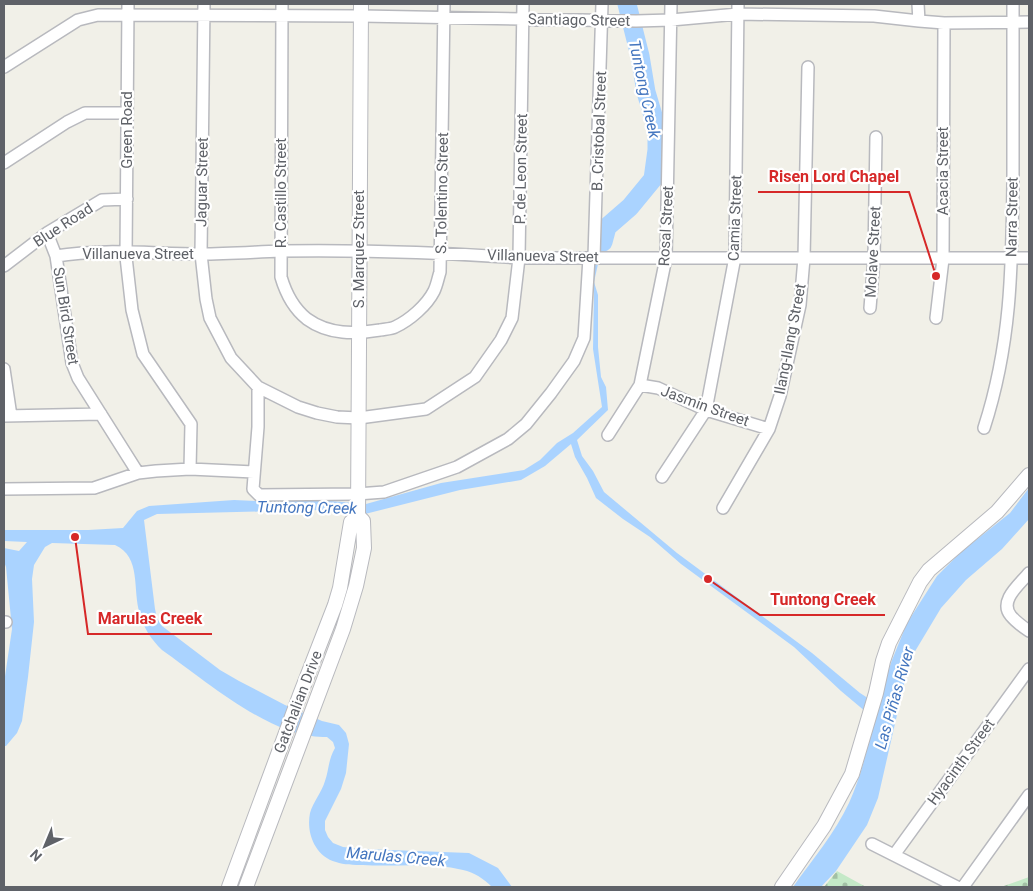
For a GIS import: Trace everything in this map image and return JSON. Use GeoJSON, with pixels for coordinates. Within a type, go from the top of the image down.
{"type":"FeatureCollection","features":[{"type":"Feature","properties":{"kind":"street","name":"Jaguar Street"},"geometry":{"type":"LineString","coordinates":[[204,4],[201,254],[210,318],[231,358],[258,387],[317,413],[337,417],[359,418]]}},
{"type":"Feature","properties":{"kind":"street","name":"R. Castillo Street"},"geometry":{"type":"LineString","coordinates":[[282,4],[281,278],[286,293],[295,308],[306,319],[321,327],[340,332],[359,333]]}},
{"type":"Feature","properties":{"kind":"street","name":"S. Tolentino Street"},"geometry":{"type":"LineString","coordinates":[[359,333],[395,327],[418,310],[434,291],[440,272],[444,4]]}},
{"type":"Feature","properties":{"kind":"street","name":"P. de Leon Street"},"geometry":{"type":"LineString","coordinates":[[359,418],[426,409],[475,377],[500,340],[512,318],[519,258],[523,4]]}},
{"type":"Feature","properties":{"kind":"street","name":"B. Cristobal Street"},"geometry":{"type":"LineString","coordinates":[[254,472],[254,489],[259,495],[358,507],[384,492],[457,467],[508,439],[526,424],[574,361],[584,338],[596,257],[602,4]]}},
{"type":"Feature","properties":{"kind":"street","name":"Rosal Street"},"geometry":{"type":"LineString","coordinates":[[608,435],[640,386],[666,258],[671,4]]}},
{"type":"Feature","properties":{"kind":"street"},"geometry":{"type":"LineString","coordinates":[[918,4],[919,21]]}},
{"type":"Feature","properties":{"kind":"street","name":"Narra Street"},"geometry":{"type":"LineString","coordinates":[[984,428],[997,386],[1006,338],[1013,257],[1013,4]]}},
{"type":"Feature","properties":{"kind":"street","name":"Santiago Street"},"geometry":{"type":"LineString","coordinates":[[4,67],[78,20],[128,10],[204,16],[282,16],[361,10],[444,18],[631,21],[671,20],[738,9],[805,9],[944,23],[1029,22]]}},
{"type":"Feature","properties":{"kind":"street","name":"Camia Street"},"geometry":{"type":"LineString","coordinates":[[662,477],[706,410],[735,257],[738,9]]}},
{"type":"Feature","properties":{"kind":"street","name":"Green Road"},"geometry":{"type":"LineString","coordinates":[[128,10],[126,254],[132,310],[143,354],[191,424],[190,469]]}},
{"type":"Feature","properties":{"kind":"street","name":"S. Marquez Street"},"geometry":{"type":"LineString","coordinates":[[358,507],[361,10]]}},
{"type":"Feature","properties":{"kind":"street","name":"Acacia Street"},"geometry":{"type":"LineString","coordinates":[[936,318],[943,259],[944,23]]}},
{"type":"Feature","properties":{"kind":"street","name":"Ilang-Ilang Street"},"geometry":{"type":"LineString","coordinates":[[723,508],[769,429],[780,396],[800,305],[804,258],[808,67]]}},
{"type":"Feature","properties":{"kind":"street"},"geometry":{"type":"LineString","coordinates":[[4,163],[66,122],[85,113],[126,113]]}},
{"type":"Feature","properties":{"kind":"street","name":"Molave Street"},"geometry":{"type":"LineString","coordinates":[[870,308],[874,258],[876,137]]}},
{"type":"Feature","properties":{"kind":"street","name":"Blue Road"},"geometry":{"type":"LineString","coordinates":[[4,266],[47,233],[102,200],[127,199]]}},
{"type":"Feature","properties":{"kind":"street","name":"Sun Bird Street"},"geometry":{"type":"LineString","coordinates":[[47,233],[56,256],[72,362],[78,378],[138,473]]}},
{"type":"Feature","properties":{"kind":"street","name":"Villanueva Street"},"geometry":{"type":"LineString","coordinates":[[56,256],[72,253],[201,254],[280,251],[441,252],[519,258],[1029,258]]}},
{"type":"Feature","properties":{"kind":"street"},"geometry":{"type":"LineString","coordinates":[[4,369],[8,416],[101,414]]}},
{"type":"Feature","properties":{"kind":"street","name":"Jasmin Street"},"geometry":{"type":"LineString","coordinates":[[640,386],[658,388],[706,410],[769,429]]}},
{"type":"Feature","properties":{"kind":"street"},"geometry":{"type":"LineString","coordinates":[[4,489],[94,488],[138,473],[190,469],[254,472],[258,427],[258,387]]}},
{"type":"Feature","properties":{"kind":"street"},"geometry":{"type":"LineString","coordinates":[[782,887],[824,826],[852,774],[889,643],[920,582],[929,570],[997,512],[1029,475]]}},
{"type":"Feature","properties":{"kind":"street","name":"Gatchalian Drive"},"geometry":{"type":"LineString","coordinates":[[230,887],[335,605],[351,522],[358,507]]}},
{"type":"Feature","properties":{"kind":"street","name":"Gatchalian Drive"},"geometry":{"type":"LineString","coordinates":[[246,887],[343,629],[356,586],[364,548],[363,521],[358,507]]}},
{"type":"Feature","properties":{"kind":"street"},"geometry":{"type":"LineString","coordinates":[[348,545],[364,548]]}},
{"type":"Feature","properties":{"kind":"street"},"geometry":{"type":"LineString","coordinates":[[1029,573],[1009,597],[1007,603],[1007,610],[1011,616],[1029,631]]}},
{"type":"Feature","properties":{"kind":"street","name":"Hyacinth Street"},"geometry":{"type":"LineString","coordinates":[[894,855],[1029,669]]}},
{"type":"Feature","properties":{"kind":"street"},"geometry":{"type":"LineString","coordinates":[[963,887],[1029,798]]}},
{"type":"Feature","properties":{"kind":"street"},"geometry":{"type":"LineString","coordinates":[[872,844],[957,887]]}},
{"type":"Feature","properties":{"kind":"green space"},"geometry":{"type":"Polygon","coordinates":[[[837,871],[866,887],[824,887],[837,871]]]}},
{"type":"Feature","properties":{"kind":"green space"},"geometry":{"type":"Polygon","coordinates":[[[1029,877],[1029,887],[1001,887],[1029,877]]]}},
{"type":"Feature","properties":{"kind":"water","name":"Las Piñas River"},"geometry":{"type":"Polygon","coordinates":[[[592,264],[598,264],[594,282],[598,295],[598,347],[601,377],[606,387],[608,410],[577,440],[582,456],[593,471],[604,492],[677,553],[812,653],[860,693],[877,704],[907,623],[937,576],[961,552],[1010,513],[1029,488],[1029,519],[1002,549],[966,580],[941,608],[914,653],[905,680],[878,798],[867,825],[836,871],[821,887],[793,887],[830,836],[849,803],[864,761],[872,717],[794,647],[681,564],[650,537],[596,498],[575,457],[571,444],[545,466],[521,480],[460,490],[365,514],[347,514],[322,510],[157,514],[144,520],[155,609],[157,618],[162,626],[220,670],[285,705],[322,721],[339,725],[346,733],[349,744],[346,773],[341,789],[325,821],[325,830],[333,843],[343,847],[364,849],[469,853],[498,868],[512,887],[492,887],[475,874],[451,868],[426,865],[349,865],[336,862],[323,855],[317,849],[311,836],[309,821],[311,809],[322,789],[335,748],[333,742],[327,737],[306,735],[284,729],[262,719],[219,692],[162,650],[148,634],[142,619],[138,605],[135,575],[129,557],[115,545],[52,543],[45,547],[34,565],[32,579],[34,622],[22,721],[17,733],[4,746],[4,683],[12,629],[4,548],[19,551],[27,542],[4,541],[4,530],[123,528],[137,511],[149,506],[234,500],[280,502],[307,499],[366,504],[441,483],[524,470],[540,460],[557,443],[573,433],[602,407],[593,349],[594,293],[590,284],[592,264]]]}},
{"type":"Feature","properties":{"kind":"waterway","name":"Tuntong Creek"},"geometry":{"type":"LineString","coordinates":[[603,242],[607,227],[630,207],[653,179],[657,150],[657,129],[646,92],[640,56],[627,4]]}},
{"type":"Feature","properties":{"kind":"waterway","name":"Tuntong Creek"},"geometry":{"type":"LineString","coordinates":[[599,252],[603,242]]}},
{"type":"Feature","properties":{"kind":"place","name":"Risen Lord Chapel"},"geometry":{"type":"Point","coordinates":[936,276]}},
{"type":"Feature","properties":{"kind":"place","name":"Marulas Creek"},"geometry":{"type":"Point","coordinates":[75,537]}},
{"type":"Feature","properties":{"kind":"place","name":"Tuntong Creek"},"geometry":{"type":"Point","coordinates":[708,579]}}]}
